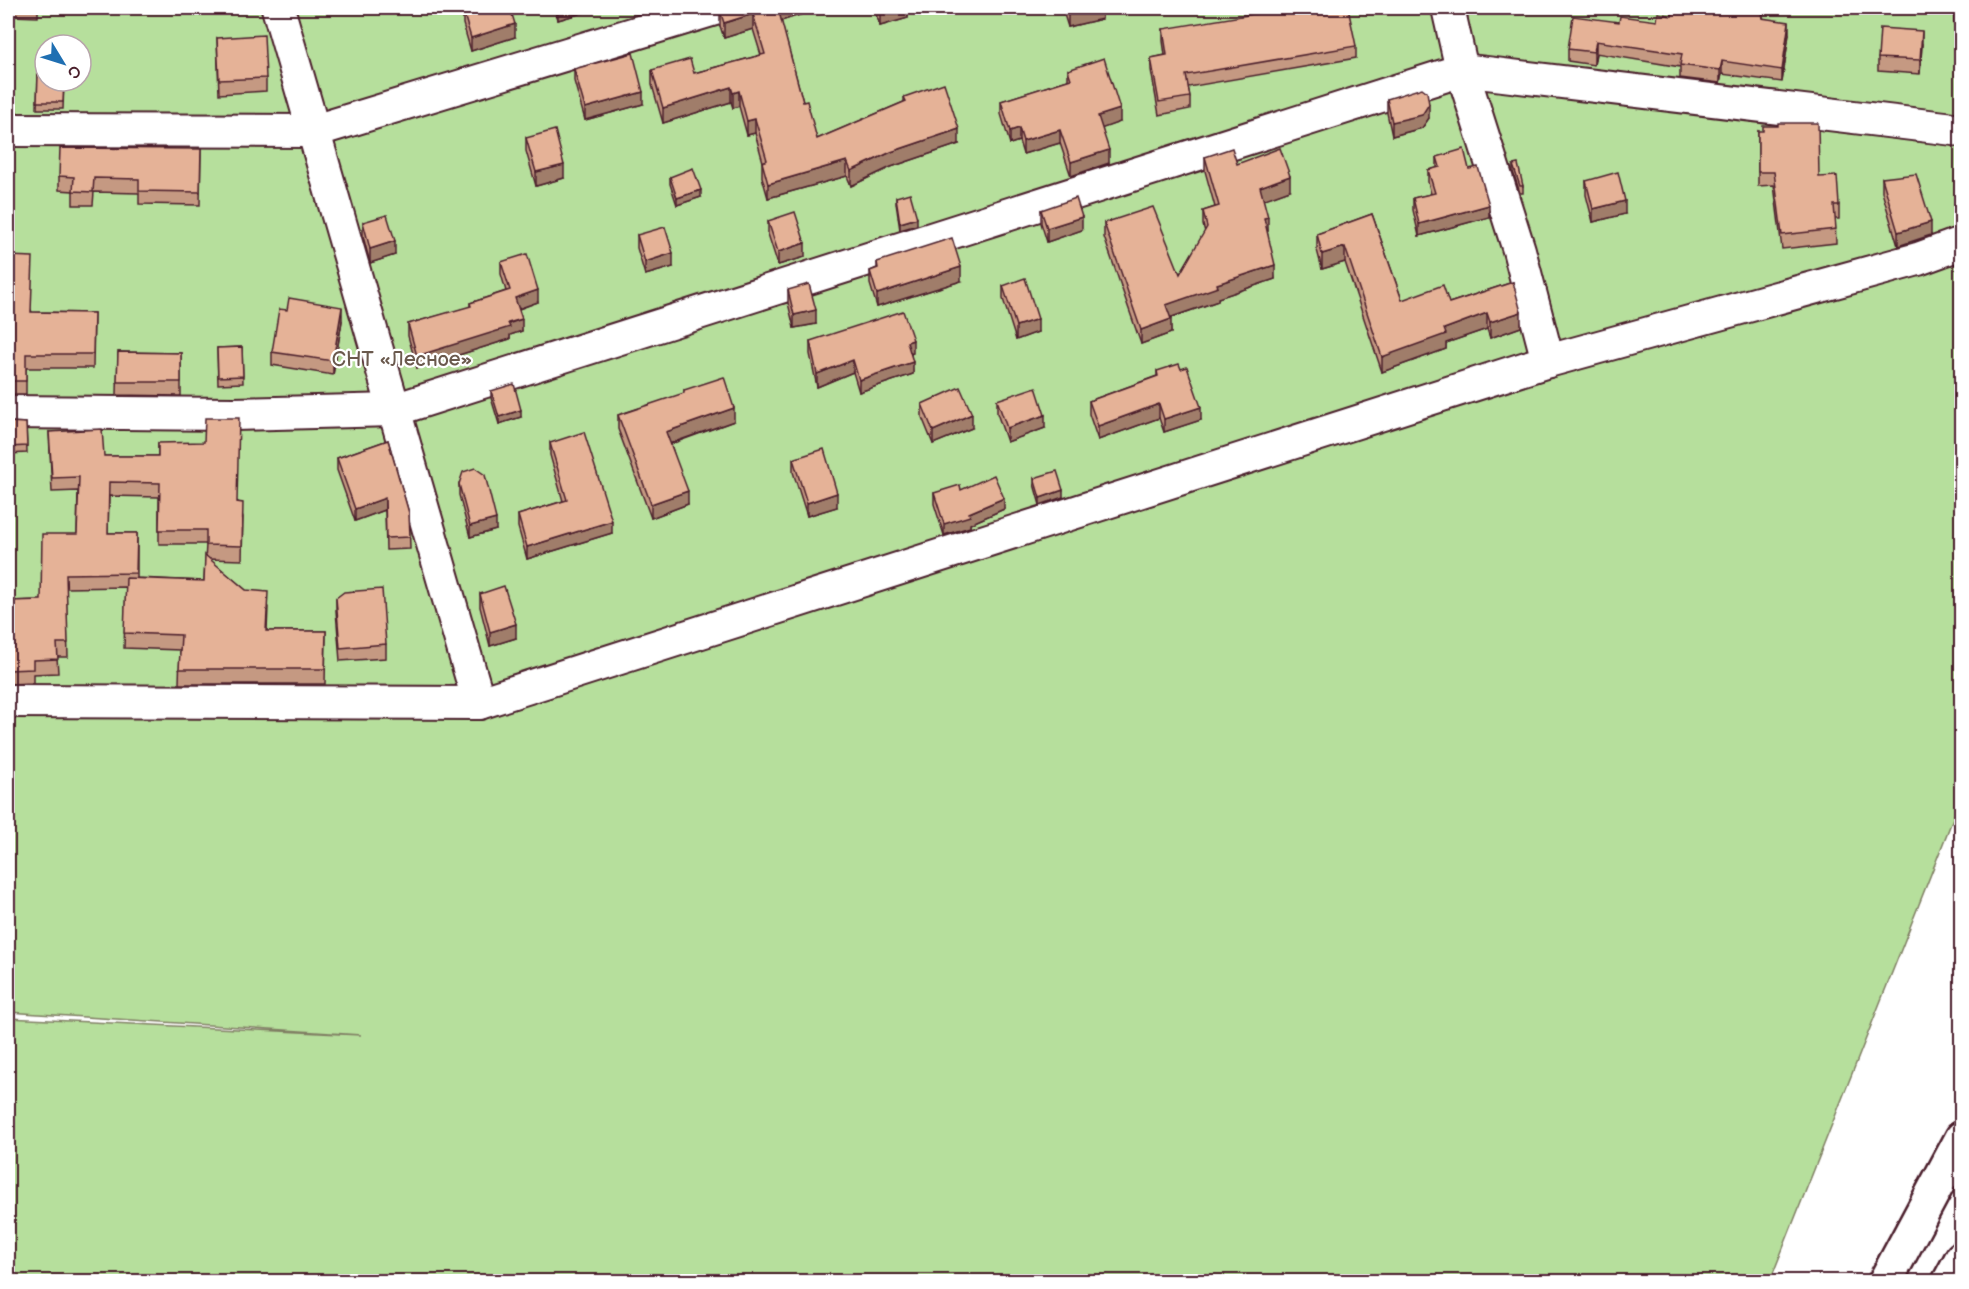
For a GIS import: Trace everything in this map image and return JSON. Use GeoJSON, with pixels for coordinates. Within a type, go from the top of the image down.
{"type":"FeatureCollection","features":[{"type":"Feature","properties":{"kind":"highway"},"geometry":{"type":"LineString","coordinates":[[1885,1281],[1962,1138]]}},
{"type":"Feature","properties":{"kind":"highway"},"geometry":{"type":"LineString","coordinates":[[1949,1281],[1962,1258]]}},
{"type":"Feature","properties":{"kind":"street"},"geometry":{"type":"LineString","coordinates":[[278,8],[479,703]]}},
{"type":"Feature","properties":{"kind":"street"},"geometry":{"type":"LineString","coordinates":[[8,130],[314,131],[718,8]]}},
{"type":"Feature","properties":{"kind":"street"},"geometry":{"type":"LineString","coordinates":[[1448,8],[1462,70],[1519,250],[1548,361]]}},
{"type":"Feature","properties":{"kind":"street"},"geometry":{"type":"LineString","coordinates":[[8,412],[234,414],[394,410],[1462,70],[1962,130]]}},
{"type":"Feature","properties":{"kind":"street"},"geometry":{"type":"LineString","coordinates":[[8,701],[479,703],[1548,361],[1918,259],[1962,243]]}},
{"type":"Feature","properties":{"kind":"green space","name":"СНТ «Лесное»"},"geometry":{"type":"Polygon","coordinates":[[[8,8],[1961,8],[1961,798],[1770,1281],[8,1281],[8,1018],[361,1035],[8,1012],[8,8]]]}},
{"type":"Feature","properties":{"kind":"building"},"geometry":{"type":"Polygon","coordinates":[[[473,8],[510,8],[515,24],[471,38],[463,11],[473,8]]]}},
{"type":"Feature","properties":{"kind":"building"},"geometry":{"type":"Polygon","coordinates":[[[727,8],[778,8],[803,102],[807,101],[817,139],[906,101],[904,97],[944,83],[959,129],[891,152],[851,171],[847,161],[768,184],[762,162],[767,160],[755,119],[747,121],[739,91],[733,93],[731,87],[663,108],[652,70],[690,59],[694,73],[765,54],[753,14],[724,23],[720,11],[727,8]]]}},
{"type":"Feature","properties":{"kind":"building"},"geometry":{"type":"Polygon","coordinates":[[[878,8],[897,8],[880,13],[878,8]]]}},
{"type":"Feature","properties":{"kind":"building"},"geometry":{"type":"Polygon","coordinates":[[[1066,8],[1095,8],[1068,14],[1066,8]]]}},
{"type":"Feature","properties":{"kind":"building"},"geometry":{"type":"Polygon","coordinates":[[[1289,8],[1348,8],[1356,46],[1186,75],[1190,97],[1159,102],[1151,58],[1167,55],[1163,29],[1289,8]]]}},
{"type":"Feature","properties":{"kind":"building"},"geometry":{"type":"Polygon","coordinates":[[[1674,8],[1763,8],[1762,18],[1789,22],[1782,70],[1722,61],[1720,70],[1680,65],[1682,54],[1596,41],[1594,52],[1568,49],[1573,16],[1619,22],[1620,16],[1657,21],[1658,13],[1672,16],[1674,8]]]}},
{"type":"Feature","properties":{"kind":"building"},"geometry":{"type":"Polygon","coordinates":[[[1880,28],[1922,31],[1920,60],[1878,58],[1880,28]]]}},
{"type":"Feature","properties":{"kind":"building"},"geometry":{"type":"Polygon","coordinates":[[[264,35],[266,78],[219,80],[217,38],[264,35]]]}},
{"type":"Feature","properties":{"kind":"building"},"geometry":{"type":"Polygon","coordinates":[[[633,53],[643,92],[585,108],[574,69],[633,53]]]}},
{"type":"Feature","properties":{"kind":"building"},"geometry":{"type":"Polygon","coordinates":[[[1104,58],[1120,109],[1098,116],[1109,150],[1071,162],[1060,130],[1023,141],[1019,128],[1010,131],[1001,101],[1071,79],[1068,70],[1104,58]]]}},
{"type":"Feature","properties":{"kind":"building"},"geometry":{"type":"Polygon","coordinates":[[[1422,88],[1427,92],[1429,104],[1422,115],[1392,122],[1387,99],[1422,88]]]}},
{"type":"Feature","properties":{"kind":"building"},"geometry":{"type":"Polygon","coordinates":[[[37,93],[63,93],[63,102],[37,102],[37,93]]]}},
{"type":"Feature","properties":{"kind":"building"},"geometry":{"type":"Polygon","coordinates":[[[1778,123],[1818,123],[1819,177],[1837,176],[1839,205],[1834,205],[1836,229],[1782,235],[1774,172],[1758,172],[1758,131],[1763,131],[1763,126],[1778,126],[1778,123]]]}},
{"type":"Feature","properties":{"kind":"building"},"geometry":{"type":"Polygon","coordinates":[[[555,130],[564,165],[536,172],[526,138],[555,130]]]}},
{"type":"Feature","properties":{"kind":"building"},"geometry":{"type":"Polygon","coordinates":[[[60,148],[201,149],[200,192],[139,191],[139,179],[94,178],[93,192],[73,191],[74,177],[59,176],[60,148]]]}},
{"type":"Feature","properties":{"kind":"building"},"geometry":{"type":"Polygon","coordinates":[[[1232,148],[1237,164],[1280,148],[1290,176],[1260,187],[1268,217],[1264,218],[1275,265],[1217,284],[1218,287],[1166,305],[1171,319],[1141,330],[1104,223],[1153,207],[1180,274],[1207,227],[1203,211],[1219,206],[1205,157],[1232,148]]]}},
{"type":"Feature","properties":{"kind":"building"},"geometry":{"type":"Polygon","coordinates":[[[1464,149],[1469,169],[1478,167],[1489,205],[1419,224],[1413,198],[1435,193],[1428,170],[1440,167],[1437,157],[1464,149]]]}},
{"type":"Feature","properties":{"kind":"building"},"geometry":{"type":"Polygon","coordinates":[[[8,152],[11,152],[11,190],[8,190],[8,152]]]}},
{"type":"Feature","properties":{"kind":"building"},"geometry":{"type":"Polygon","coordinates":[[[1518,164],[1523,186],[1520,186],[1513,165],[1518,164]]]}},
{"type":"Feature","properties":{"kind":"building"},"geometry":{"type":"Polygon","coordinates":[[[693,168],[701,190],[677,198],[670,177],[693,168]]]}},
{"type":"Feature","properties":{"kind":"building"},"geometry":{"type":"Polygon","coordinates":[[[1618,172],[1625,201],[1593,209],[1586,181],[1618,172]]]}},
{"type":"Feature","properties":{"kind":"building"},"geometry":{"type":"Polygon","coordinates":[[[1916,174],[1931,222],[1898,232],[1882,178],[1916,174]]]}},
{"type":"Feature","properties":{"kind":"building"},"geometry":{"type":"Polygon","coordinates":[[[910,193],[917,218],[900,223],[896,197],[910,193]]]}},
{"type":"Feature","properties":{"kind":"building"},"geometry":{"type":"Polygon","coordinates":[[[1076,198],[1082,217],[1047,228],[1041,210],[1076,198]]]}},
{"type":"Feature","properties":{"kind":"building"},"geometry":{"type":"Polygon","coordinates":[[[795,212],[805,243],[778,252],[768,221],[795,212]]]}},
{"type":"Feature","properties":{"kind":"building"},"geometry":{"type":"Polygon","coordinates":[[[1372,214],[1402,300],[1443,285],[1449,303],[1513,282],[1521,312],[1490,322],[1487,313],[1444,329],[1446,334],[1382,357],[1345,247],[1322,254],[1317,234],[1372,214]]]}},
{"type":"Feature","properties":{"kind":"building"},"geometry":{"type":"Polygon","coordinates":[[[387,215],[395,241],[370,249],[363,222],[387,215]]]}},
{"type":"Feature","properties":{"kind":"building"},"geometry":{"type":"Polygon","coordinates":[[[665,227],[673,253],[645,262],[637,235],[665,227]]]}},
{"type":"Feature","properties":{"kind":"building"},"geometry":{"type":"Polygon","coordinates":[[[952,238],[961,267],[877,294],[870,271],[878,268],[877,262],[952,238]]]}},
{"type":"Feature","properties":{"kind":"building"},"geometry":{"type":"Polygon","coordinates":[[[527,254],[538,290],[515,298],[522,319],[508,323],[510,327],[417,356],[408,324],[471,306],[470,303],[510,290],[501,262],[527,254]]]}},
{"type":"Feature","properties":{"kind":"building"},"geometry":{"type":"Polygon","coordinates":[[[8,256],[33,257],[31,312],[94,313],[93,354],[26,354],[26,381],[8,381],[8,256]]]}},
{"type":"Feature","properties":{"kind":"building"},"geometry":{"type":"Polygon","coordinates":[[[1025,278],[1038,319],[1016,326],[1003,286],[1025,278]]]}},
{"type":"Feature","properties":{"kind":"building"},"geometry":{"type":"Polygon","coordinates":[[[809,284],[816,310],[794,315],[788,290],[809,284]]]}},
{"type":"Feature","properties":{"kind":"building"},"geometry":{"type":"Polygon","coordinates":[[[289,298],[342,307],[333,361],[272,352],[279,309],[287,310],[289,298]]]}},
{"type":"Feature","properties":{"kind":"building"},"geometry":{"type":"Polygon","coordinates":[[[903,311],[913,340],[907,342],[913,362],[859,380],[853,360],[817,374],[810,341],[903,311]]]}},
{"type":"Feature","properties":{"kind":"building"},"geometry":{"type":"Polygon","coordinates":[[[242,347],[243,376],[218,377],[217,348],[242,347]]]}},
{"type":"Feature","properties":{"kind":"building"},"geometry":{"type":"Polygon","coordinates":[[[118,352],[181,353],[181,382],[117,382],[118,352]]]}},
{"type":"Feature","properties":{"kind":"building"},"geometry":{"type":"Polygon","coordinates":[[[1179,364],[1181,369],[1187,367],[1201,407],[1164,419],[1159,404],[1098,426],[1089,401],[1158,376],[1157,371],[1179,364]]]}},
{"type":"Feature","properties":{"kind":"building"},"geometry":{"type":"Polygon","coordinates":[[[724,377],[734,408],[666,432],[688,491],[651,504],[618,415],[724,377]]]}},
{"type":"Feature","properties":{"kind":"building"},"geometry":{"type":"Polygon","coordinates":[[[514,384],[521,410],[499,417],[491,391],[514,384]]]}},
{"type":"Feature","properties":{"kind":"building"},"geometry":{"type":"Polygon","coordinates":[[[960,387],[972,414],[933,431],[922,404],[960,387]]]}},
{"type":"Feature","properties":{"kind":"building"},"geometry":{"type":"Polygon","coordinates":[[[1036,387],[1045,415],[1007,428],[997,400],[1036,387]]]}},
{"type":"Feature","properties":{"kind":"building"},"geometry":{"type":"Polygon","coordinates":[[[205,418],[239,418],[237,502],[243,503],[242,546],[206,545],[206,530],[159,530],[160,483],[109,482],[108,533],[137,533],[136,573],[66,574],[68,643],[57,643],[58,659],[33,660],[33,669],[8,670],[8,640],[11,640],[9,601],[41,600],[42,534],[77,534],[79,477],[52,478],[49,432],[102,429],[104,456],[158,456],[158,443],[204,442],[205,418]]]}},
{"type":"Feature","properties":{"kind":"building"},"geometry":{"type":"Polygon","coordinates":[[[8,422],[26,423],[27,446],[8,447],[8,422]]]}},
{"type":"Feature","properties":{"kind":"building"},"geometry":{"type":"Polygon","coordinates":[[[584,432],[612,521],[527,547],[518,515],[567,500],[550,443],[584,432]]]}},
{"type":"Feature","properties":{"kind":"building"},"geometry":{"type":"Polygon","coordinates":[[[388,440],[409,513],[410,537],[386,538],[385,498],[355,509],[337,458],[388,440]]]}},
{"type":"Feature","properties":{"kind":"building"},"geometry":{"type":"Polygon","coordinates":[[[824,449],[837,493],[807,503],[793,459],[824,449]]]}},
{"type":"Feature","properties":{"kind":"building"},"geometry":{"type":"Polygon","coordinates":[[[475,468],[485,475],[496,519],[470,526],[459,484],[463,472],[475,468]]]}},
{"type":"Feature","properties":{"kind":"building"},"geometry":{"type":"Polygon","coordinates":[[[1057,471],[1063,490],[1040,498],[1034,478],[1057,471]]]}},
{"type":"Feature","properties":{"kind":"building"},"geometry":{"type":"Polygon","coordinates":[[[994,475],[1004,498],[969,513],[970,516],[944,524],[934,493],[960,485],[961,490],[994,475]]]}},
{"type":"Feature","properties":{"kind":"building"},"geometry":{"type":"Polygon","coordinates":[[[205,555],[246,590],[268,592],[266,631],[326,631],[325,669],[179,669],[181,635],[124,633],[126,578],[204,581],[205,555]]]}},
{"type":"Feature","properties":{"kind":"building"},"geometry":{"type":"Polygon","coordinates":[[[504,586],[516,624],[490,632],[480,594],[504,586]]]}},
{"type":"Feature","properties":{"kind":"building"},"geometry":{"type":"Polygon","coordinates":[[[382,589],[386,644],[340,648],[336,598],[344,592],[382,589]]]}}]}
